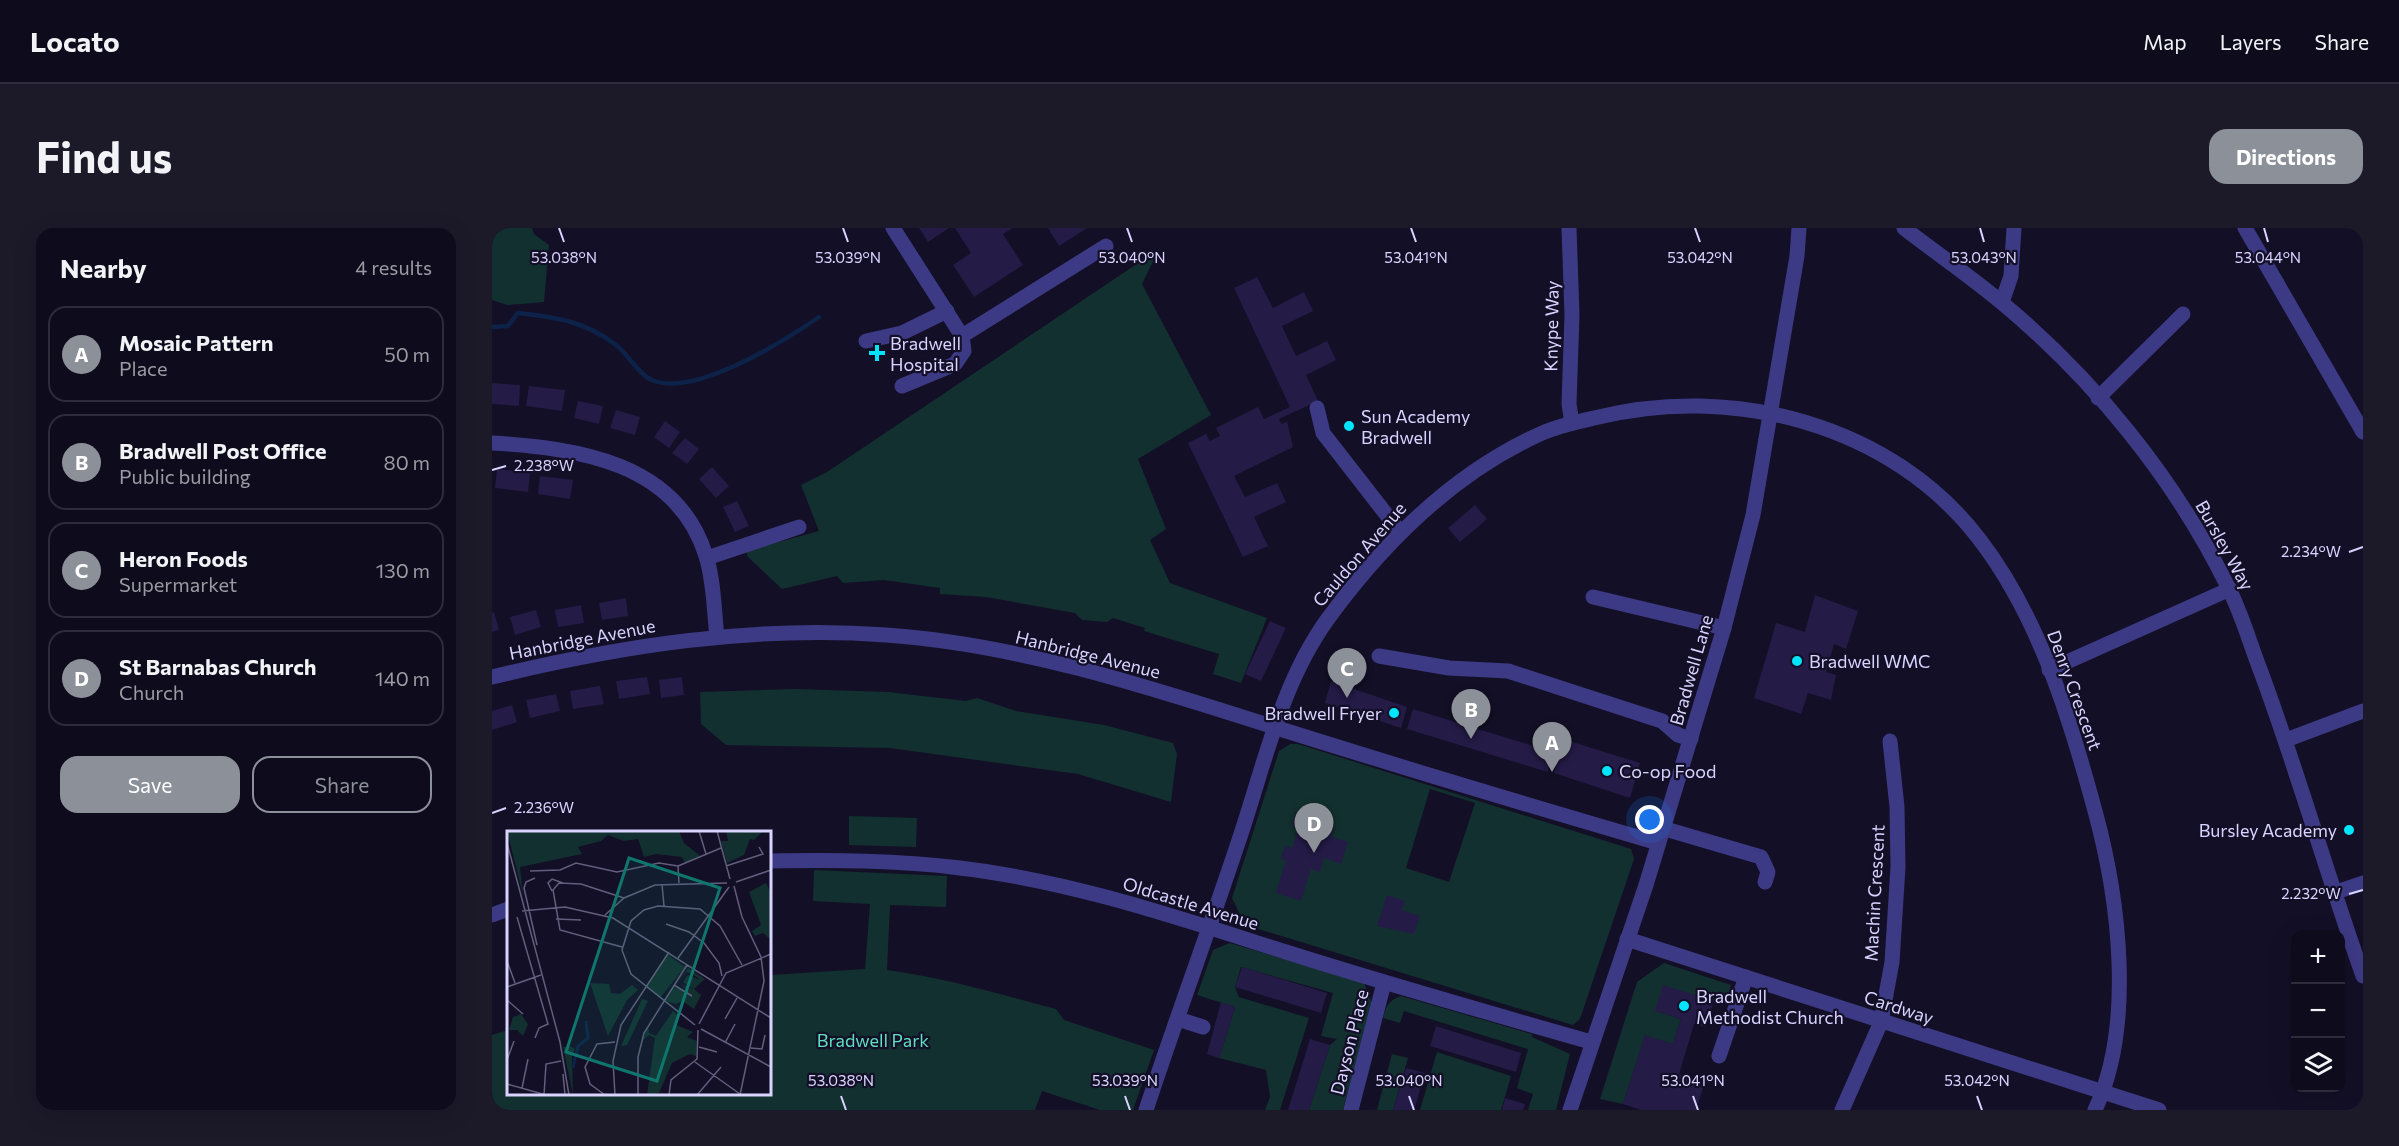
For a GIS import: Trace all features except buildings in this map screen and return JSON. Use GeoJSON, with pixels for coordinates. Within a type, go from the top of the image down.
{"type":"FeatureCollection","features":[{"type":"Feature","properties":{"kind":"street"},"geometry":{"type":"LineString","coordinates":[[893,228],[962,336],[964,351],[955,364],[902,386]]}},
{"type":"Feature","properties":{"kind":"street","name":"Knype Way"},"geometry":{"type":"LineString","coordinates":[[1569,228],[1572,315],[1569,404],[1572,423]]}},
{"type":"Feature","properties":{"kind":"street","name":"Bradwell Lane"},"geometry":{"type":"LineString","coordinates":[[1570,1110],[1691,739],[1724,628],[1753,515],[1797,256],[1799,228]]}},
{"type":"Feature","properties":{"kind":"street","name":"Bursley Way"},"geometry":{"type":"LineString","coordinates":[[1904,228],[2002,302],[2072,368],[2141,449],[2200,532],[2230,589],[2286,740],[2333,893],[2363,976]]}},
{"type":"Feature","properties":{"kind":"street"},"geometry":{"type":"LineString","coordinates":[[2002,302],[2012,276],[2014,228]]}},
{"type":"Feature","properties":{"kind":"street"},"geometry":{"type":"LineString","coordinates":[[2245,228],[2363,432]]}},
{"type":"Feature","properties":{"kind":"street"},"geometry":{"type":"LineString","coordinates":[[962,336],[1106,246]]}},
{"type":"Feature","properties":{"kind":"street"},"geometry":{"type":"LineString","coordinates":[[866,341],[902,333],[947,311]]}},
{"type":"Feature","properties":{"kind":"street"},"geometry":{"type":"LineString","coordinates":[[2098,398],[2183,314]]}},
{"type":"Feature","properties":{"kind":"street","name":"Cauldon Avenue"},"geometry":{"type":"LineString","coordinates":[[1146,1110],[1295,675],[1324,624],[1356,581],[1422,510],[1473,472],[1540,434],[1616,412],[1670,405],[1738,407],[1771,413]]}},
{"type":"Feature","properties":{"kind":"street"},"geometry":{"type":"LineString","coordinates":[[1317,408],[1323,433],[1400,532]]}},
{"type":"Feature","properties":{"kind":"street","name":"Denry Crescent"},"geometry":{"type":"LineString","coordinates":[[1771,413],[1816,425],[1877,451],[1917,477],[1950,506],[1981,541],[2007,583],[2049,670],[2066,714],[2089,789],[2111,883],[2117,936],[2118,992],[2114,1037],[2103,1092],[2095,1110]]}},
{"type":"Feature","properties":{"kind":"street"},"geometry":{"type":"LineString","coordinates":[[492,443],[546,448],[607,460],[629,468],[672,497],[694,526],[707,558],[717,637]]}},
{"type":"Feature","properties":{"kind":"street"},"geometry":{"type":"LineString","coordinates":[[707,558],[799,528]]}},
{"type":"Feature","properties":{"kind":"street"},"geometry":{"type":"LineString","coordinates":[[2049,670],[2230,589]]}},
{"type":"Feature","properties":{"kind":"street"},"geometry":{"type":"LineString","coordinates":[[1593,597],[1724,628]]}},
{"type":"Feature","properties":{"kind":"street","name":"Hanbridge Avenue"},"geometry":{"type":"LineString","coordinates":[[492,677],[597,652],[717,637],[884,635],[965,645],[1066,667],[1201,702],[1457,788],[1761,857],[1768,872],[1765,882]]}},
{"type":"Feature","properties":{"kind":"street"},"geometry":{"type":"LineString","coordinates":[[1379,656],[1449,668],[1508,671],[1662,721],[1678,735],[1691,739]]}},
{"type":"Feature","properties":{"kind":"street"},"geometry":{"type":"LineString","coordinates":[[2286,740],[2363,711]]}},
{"type":"Feature","properties":{"kind":"street","name":"Machin Crescent"},"geometry":{"type":"LineString","coordinates":[[1842,1110],[1881,1022],[1892,962],[1898,867],[1898,807],[1890,741]]}},
{"type":"Feature","properties":{"kind":"street","name":"Oldcastle Avenue"},"geometry":{"type":"LineString","coordinates":[[771,861],[881,861],[962,868],[1042,882],[1128,903],[1384,983],[1591,1042]]}},
{"type":"Feature","properties":{"kind":"street"},"geometry":{"type":"LineString","coordinates":[[2333,893],[2363,883]]}},
{"type":"Feature","properties":{"kind":"street"},"geometry":{"type":"LineString","coordinates":[[492,915],[507,909]]}},
{"type":"Feature","properties":{"kind":"street","name":"Cardway"},"geometry":{"type":"LineString","coordinates":[[1627,939],[2159,1110]]}},
{"type":"Feature","properties":{"kind":"street"},"geometry":{"type":"LineString","coordinates":[[1719,1056],[1746,977]]}},
{"type":"Feature","properties":{"kind":"street","name":"Dayson Place"},"geometry":{"type":"LineString","coordinates":[[1351,1110],[1384,983]]}},
{"type":"Feature","properties":{"kind":"street"},"geometry":{"type":"LineString","coordinates":[[1178,1019],[1203,1027]]}},
{"type":"Feature","properties":{"kind":"green space"},"geometry":{"type":"Polygon","coordinates":[[[492,228],[532,228],[534,234],[549,245],[544,302],[507,305],[492,300],[492,228]]]}},
{"type":"Feature","properties":{"kind":"green space"},"geometry":{"type":"Polygon","coordinates":[[[1159,249],[1142,284],[1211,415],[1138,459],[1166,529],[1150,540],[1170,583],[1267,618],[1241,683],[1213,674],[1219,654],[1144,631],[1145,628],[1113,618],[1107,622],[1082,620],[1075,613],[986,597],[940,594],[940,588],[884,580],[843,583],[837,576],[782,589],[748,557],[746,551],[819,531],[801,485],[827,472],[1159,249]]]}},
{"type":"Feature","properties":{"kind":"green space"},"geometry":{"type":"Polygon","coordinates":[[[795,689],[888,692],[966,701],[977,698],[1016,711],[1104,725],[1173,743],[1177,754],[1171,802],[1078,774],[890,748],[726,745],[701,724],[700,692],[795,689]]]}},
{"type":"Feature","properties":{"kind":"green space"},"geometry":{"type":"Polygon","coordinates":[[[1290,744],[1298,744],[1631,849],[1634,859],[1580,1019],[1573,1025],[1245,925],[1232,898],[1279,751],[1290,744]],[[1430,789],[1406,868],[1449,882],[1475,803],[1430,789]]]}},
{"type":"Feature","properties":{"kind":"green space"},"geometry":{"type":"Polygon","coordinates":[[[849,816],[917,818],[916,847],[849,845],[849,816]]]}},
{"type":"Feature","properties":{"kind":"green space","name":"Bradwell Park"},"geometry":{"type":"Polygon","coordinates":[[[814,870],[947,876],[946,907],[890,905],[887,970],[951,982],[1056,1009],[1064,1020],[1154,1050],[1133,1110],[1100,1110],[1042,1091],[1035,1110],[492,1110],[492,1035],[507,1030],[507,1095],[771,1095],[771,975],[865,969],[870,904],[813,901],[814,870]]]}},
{"type":"Feature","properties":{"kind":"green space"},"geometry":{"type":"Polygon","coordinates":[[[1230,943],[1364,983],[1372,1003],[1343,1110],[1309,1110],[1330,1045],[1337,1039],[1321,1036],[1333,993],[1241,967],[1235,987],[1239,997],[1309,1018],[1280,1110],[1265,1110],[1270,1097],[1266,1070],[1219,1058],[1235,1007],[1197,995],[1213,950],[1230,943]]]}},
{"type":"Feature","properties":{"kind":"green space"},"geometry":{"type":"Polygon","coordinates":[[[1664,963],[1731,985],[1729,995],[1714,1001],[1656,1011],[1681,1019],[1673,1044],[1645,1036],[1623,1104],[1600,1099],[1637,982],[1664,963]]]}},
{"type":"Feature","properties":{"kind":"green space"},"geometry":{"type":"Polygon","coordinates":[[[1401,996],[1532,1034],[1532,1037],[1570,1054],[1556,1110],[1528,1110],[1533,1094],[1517,1088],[1528,1049],[1404,1011],[1400,1023],[1383,1018],[1389,1004],[1401,996]]]}},
{"type":"Feature","properties":{"kind":"green space"},"geometry":{"type":"Polygon","coordinates":[[[1437,1052],[1511,1076],[1501,1110],[1420,1110],[1437,1052]]]}},
{"type":"Feature","properties":{"kind":"green space"},"geometry":{"type":"Polygon","coordinates":[[[1392,1054],[1408,1058],[1393,1110],[1377,1110],[1392,1054]]]}},
{"type":"Feature","properties":{"kind":"waterway"},"geometry":{"type":"LineString","coordinates":[[492,327],[508,326],[518,313],[581,325],[616,345],[647,377],[670,383],[691,381],[738,364],[784,340],[819,317]]}},
{"type":"Feature","properties":{"kind":"place","name":"Bradwell Hospital"},"geometry":{"type":"Point","coordinates":[877,353]}},
{"type":"Feature","properties":{"kind":"place","name":"Sun Academy Bradwell"},"geometry":{"type":"Point","coordinates":[1349,426]}},
{"type":"Feature","properties":{"kind":"place","name":"Bradwell WMC"},"geometry":{"type":"Point","coordinates":[1797,661]}},
{"type":"Feature","properties":{"kind":"place","name":"Heron Foods"},"geometry":{"type":"Point","coordinates":[1347,698]}},
{"type":"Feature","properties":{"kind":"place","name":"Bradwell Fryer"},"geometry":{"type":"Point","coordinates":[1394,713]}},
{"type":"Feature","properties":{"kind":"place","name":"Bradwell Post Office"},"geometry":{"type":"Point","coordinates":[1471,739]}},
{"type":"Feature","properties":{"kind":"place","name":"Co-op Food"},"geometry":{"type":"Point","coordinates":[1607,771]}},
{"type":"Feature","properties":{"kind":"place","name":"Mosaic Pattern"},"geometry":{"type":"Point","coordinates":[1552,772]}},
{"type":"Feature","properties":{"kind":"place","name":"Bursley Academy"},"geometry":{"type":"Point","coordinates":[2349,830]}},
{"type":"Feature","properties":{"kind":"place","name":"St Barnabas Church"},"geometry":{"type":"Point","coordinates":[1314,853]}},
{"type":"Feature","properties":{"kind":"place","name":"Bradwell Methodist Church"},"geometry":{"type":"Point","coordinates":[1684,1006]}}]}
